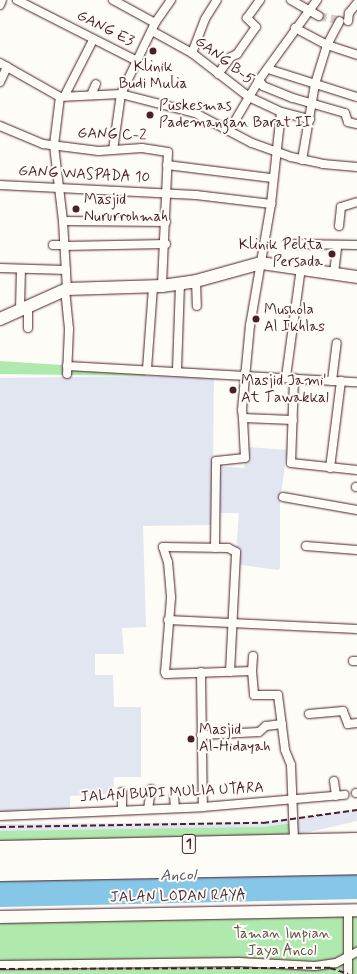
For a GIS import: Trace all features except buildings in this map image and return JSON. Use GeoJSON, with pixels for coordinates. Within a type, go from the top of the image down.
{"type":"FeatureCollection","features":[{"type":"Feature","properties":{"kind":"highway","name":"1"},"geometry":{"type":"LineString","coordinates":[[0,848],[357,840]]}},
{"type":"Feature","properties":{"kind":"highway","name":"1"},"geometry":{"type":"LineString","coordinates":[[0,859],[357,853]]}},
{"type":"Feature","properties":{"kind":"highway","name":"1"},"geometry":{"type":"LineString","coordinates":[[0,873],[357,866]]}},
{"type":"Feature","properties":{"kind":"street"},"geometry":{"type":"LineString","coordinates":[[0,5],[2,0]]}},
{"type":"Feature","properties":{"kind":"street","name":"GANG E3"},"geometry":{"type":"LineString","coordinates":[[17,0],[93,40],[137,61]]}},
{"type":"Feature","properties":{"kind":"street","name":"GANG B-5"},"geometry":{"type":"LineString","coordinates":[[112,0],[192,53],[249,97],[281,112],[310,119]]}},
{"type":"Feature","properties":{"kind":"street"},"geometry":{"type":"LineString","coordinates":[[113,150],[121,94],[153,27],[171,0]]}},
{"type":"Feature","properties":{"kind":"street"},"geometry":{"type":"LineString","coordinates":[[192,53],[205,19],[217,0]]}},
{"type":"Feature","properties":{"kind":"street"},"geometry":{"type":"LineString","coordinates":[[218,74],[231,57],[237,54],[256,27],[247,18],[260,0]]}},
{"type":"Feature","properties":{"kind":"street"},"geometry":{"type":"LineString","coordinates":[[291,0],[319,16]]}},
{"type":"Feature","properties":{"kind":"street"},"geometry":{"type":"LineString","coordinates":[[229,131],[259,80],[295,28],[317,0]]}},
{"type":"Feature","properties":{"kind":"street"},"geometry":{"type":"LineString","coordinates":[[302,160],[315,84],[327,45],[357,3]]}},
{"type":"Feature","properties":{"kind":"street"},"geometry":{"type":"LineString","coordinates":[[343,21],[357,20]]}},
{"type":"Feature","properties":{"kind":"street"},"geometry":{"type":"LineString","coordinates":[[295,28],[327,45],[357,55]]}},
{"type":"Feature","properties":{"kind":"street"},"geometry":{"type":"LineString","coordinates":[[93,40],[62,96],[54,145],[60,189],[65,246],[69,329],[67,370],[177,370],[357,382]]}},
{"type":"Feature","properties":{"kind":"street"},"geometry":{"type":"LineString","coordinates":[[0,82],[3,65],[62,96],[121,94],[195,113],[229,131],[274,151],[302,160],[357,167]]}},
{"type":"Feature","properties":{"kind":"street"},"geometry":{"type":"LineString","coordinates":[[268,69],[357,97]]}},
{"type":"Feature","properties":{"kind":"street"},"geometry":{"type":"LineString","coordinates":[[259,80],[263,86],[311,104],[345,112],[348,122],[357,124]]}},
{"type":"Feature","properties":{"kind":"street"},"geometry":{"type":"LineString","coordinates":[[92,95],[96,84]]}},
{"type":"Feature","properties":{"kind":"street"},"geometry":{"type":"LineString","coordinates":[[215,548],[216,461],[245,458],[243,418],[245,375],[270,204],[274,151],[281,112]]}},
{"type":"Feature","properties":{"kind":"street","name":"GANG C-2"},"geometry":{"type":"LineString","coordinates":[[0,126],[28,140],[54,145],[99,151],[142,148],[169,154],[167,165]]}},
{"type":"Feature","properties":{"kind":"street"},"geometry":{"type":"LineString","coordinates":[[148,369],[157,286],[166,244],[167,165],[272,178]]}},
{"type":"Feature","properties":{"kind":"street","name":"GANG WASPADA 10"},"geometry":{"type":"LineString","coordinates":[[0,185],[242,199],[270,204]]}},
{"type":"Feature","properties":{"kind":"street"},"geometry":{"type":"LineString","coordinates":[[339,226],[341,207],[357,202]]}},
{"type":"Feature","properties":{"kind":"street"},"geometry":{"type":"LineString","coordinates":[[63,221],[166,222]]}},
{"type":"Feature","properties":{"kind":"street"},"geometry":{"type":"LineString","coordinates":[[53,245],[166,244]]}},
{"type":"Feature","properties":{"kind":"street"},"geometry":{"type":"LineString","coordinates":[[295,244],[337,246],[357,245]]}},
{"type":"Feature","properties":{"kind":"street"},"geometry":{"type":"LineString","coordinates":[[334,273],[337,246]]}},
{"type":"Feature","properties":{"kind":"street"},"geometry":{"type":"LineString","coordinates":[[0,319],[66,289],[157,286],[196,281],[261,263],[301,267],[357,277]]}},
{"type":"Feature","properties":{"kind":"street"},"geometry":{"type":"LineString","coordinates":[[0,268],[20,269],[35,267],[66,270]]}},
{"type":"Feature","properties":{"kind":"street"},"geometry":{"type":"LineString","coordinates":[[301,267],[290,377],[293,420],[290,463],[357,470]]}},
{"type":"Feature","properties":{"kind":"street"},"geometry":{"type":"LineString","coordinates":[[20,269],[28,328]]}},
{"type":"Feature","properties":{"kind":"street"},"geometry":{"type":"LineString","coordinates":[[196,281],[196,306]]}},
{"type":"Feature","properties":{"kind":"street"},"geometry":{"type":"LineString","coordinates":[[177,370],[180,283]]}},
{"type":"Feature","properties":{"kind":"street"},"geometry":{"type":"LineString","coordinates":[[332,380],[337,343]]}},
{"type":"Feature","properties":{"kind":"street"},"geometry":{"type":"LineString","coordinates":[[330,468],[341,382]]}},
{"type":"Feature","properties":{"kind":"street"},"geometry":{"type":"LineString","coordinates":[[243,418],[293,420]]}},
{"type":"Feature","properties":{"kind":"street"},"geometry":{"type":"LineString","coordinates":[[283,497],[357,510]]}},
{"type":"Feature","properties":{"kind":"street"},"geometry":{"type":"LineString","coordinates":[[306,546],[357,550]]}},
{"type":"Feature","properties":{"kind":"street"},"geometry":{"type":"LineString","coordinates":[[230,672],[236,552],[233,549],[163,547],[168,562],[170,598],[165,673],[230,672],[252,671]]}},
{"type":"Feature","properties":{"kind":"street"},"geometry":{"type":"LineString","coordinates":[[168,620],[357,629]]}},
{"type":"Feature","properties":{"kind":"street"},"geometry":{"type":"LineString","coordinates":[[253,656],[252,671],[254,695],[278,695],[285,750],[291,765],[294,841]]}},
{"type":"Feature","properties":{"kind":"street"},"geometry":{"type":"LineString","coordinates":[[200,672],[203,807]]}},
{"type":"Feature","properties":{"kind":"street"},"geometry":{"type":"LineString","coordinates":[[309,714],[343,711],[348,723],[357,723]]}},
{"type":"Feature","properties":{"kind":"street"},"geometry":{"type":"LineString","coordinates":[[201,735],[260,732],[266,726],[282,724]]}},
{"type":"Feature","properties":{"kind":"street","name":"JALAN BUDI MULIA UTARA"},"geometry":{"type":"LineString","coordinates":[[0,816],[203,807],[292,801],[340,795],[334,781]]}},
{"type":"Feature","properties":{"kind":"street"},"geometry":{"type":"LineString","coordinates":[[148,809],[151,789]]}},
{"type":"Feature","properties":{"kind":"street"},"geometry":{"type":"LineString","coordinates":[[122,792],[122,810]]}},
{"type":"Feature","properties":{"kind":"street"},"geometry":{"type":"LineString","coordinates":[[174,795],[175,808]]}},
{"type":"Feature","properties":{"kind":"street"},"geometry":{"type":"LineString","coordinates":[[348,974],[352,911]]}},
{"type":"Feature","properties":{"kind":"street","name":"JALAN LODAN RAYA"},"geometry":{"type":"LineString","coordinates":[[0,917],[352,911]]}},
{"type":"Feature","properties":{"kind":"street"},"geometry":{"type":"LineString","coordinates":[[0,965],[239,962],[299,966],[327,965],[357,952]]}},
{"type":"Feature","properties":{"kind":"shaded area"},"geometry":{"type":"Polygon","coordinates":[[[214,375],[213,466],[244,468],[247,447],[287,450],[280,503],[280,568],[278,570],[235,564],[239,513],[213,513],[212,525],[143,526],[146,627],[122,628],[124,654],[95,654],[95,675],[113,675],[114,707],[141,707],[141,777],[114,777],[113,794],[70,796],[70,812],[0,812],[0,378],[214,375]]]}},
{"type":"Feature","properties":{"kind":"shaded area"},"geometry":{"type":"Polygon","coordinates":[[[357,809],[357,821],[266,842],[0,847],[0,824],[265,822],[357,809]]]}},
{"type":"Feature","properties":{"kind":"green space"},"geometry":{"type":"Polygon","coordinates":[[[0,361],[147,370],[146,376],[0,374],[0,361]]]}},
{"type":"Feature","properties":{"kind":"green space"},"geometry":{"type":"Polygon","coordinates":[[[294,823],[294,836],[0,848],[0,831],[264,827],[294,823]]]}},
{"type":"Feature","properties":{"kind":"green space","name":"Taman Impian Jaya Ancol"},"geometry":{"type":"Polygon","coordinates":[[[357,910],[357,974],[0,974],[0,917],[357,910]]]}},
{"type":"Feature","properties":{"kind":"water"},"geometry":{"type":"Polygon","coordinates":[[[357,874],[357,899],[0,907],[0,881],[357,874]]]}},
{"type":"Feature","properties":{"kind":"tunnel"},"geometry":{"type":"LineString","coordinates":[[319,16],[342,21]]}},
{"type":"Feature","properties":{"kind":"railway"},"geometry":{"type":"LineString","coordinates":[[0,827],[263,823],[357,810]]}},
{"type":"Feature","properties":{"kind":"railway"},"geometry":{"type":"LineString","coordinates":[[0,969],[330,968],[348,974]]}},
{"type":"Feature","properties":{"kind":"place","name":"Klinik Budi Mulia"},"geometry":{"type":"Point","coordinates":[153,51]}},
{"type":"Feature","properties":{"kind":"place","name":"Puskesmas Pademangan Barat II"},"geometry":{"type":"Point","coordinates":[150,115]}},
{"type":"Feature","properties":{"kind":"place","name":"Masjid Nururrohmah"},"geometry":{"type":"Point","coordinates":[76,209]}},
{"type":"Feature","properties":{"kind":"place","name":"Klinik Pelita Persada"},"geometry":{"type":"Point","coordinates":[332,254]}},
{"type":"Feature","properties":{"kind":"place","name":"Mushola Al Ikhlas"},"geometry":{"type":"Point","coordinates":[256,319]}},
{"type":"Feature","properties":{"kind":"place","name":"Masjid Jami' At Tawakkal"},"geometry":{"type":"Point","coordinates":[233,390]}},
{"type":"Feature","properties":{"kind":"place","name":"Masjid Al-Hidayah"},"geometry":{"type":"Point","coordinates":[191,739]}},
{"type":"Feature","properties":{"kind":"water label","name":"Ancol"},"geometry":{"type":"Point","coordinates":[178,876]}}]}
